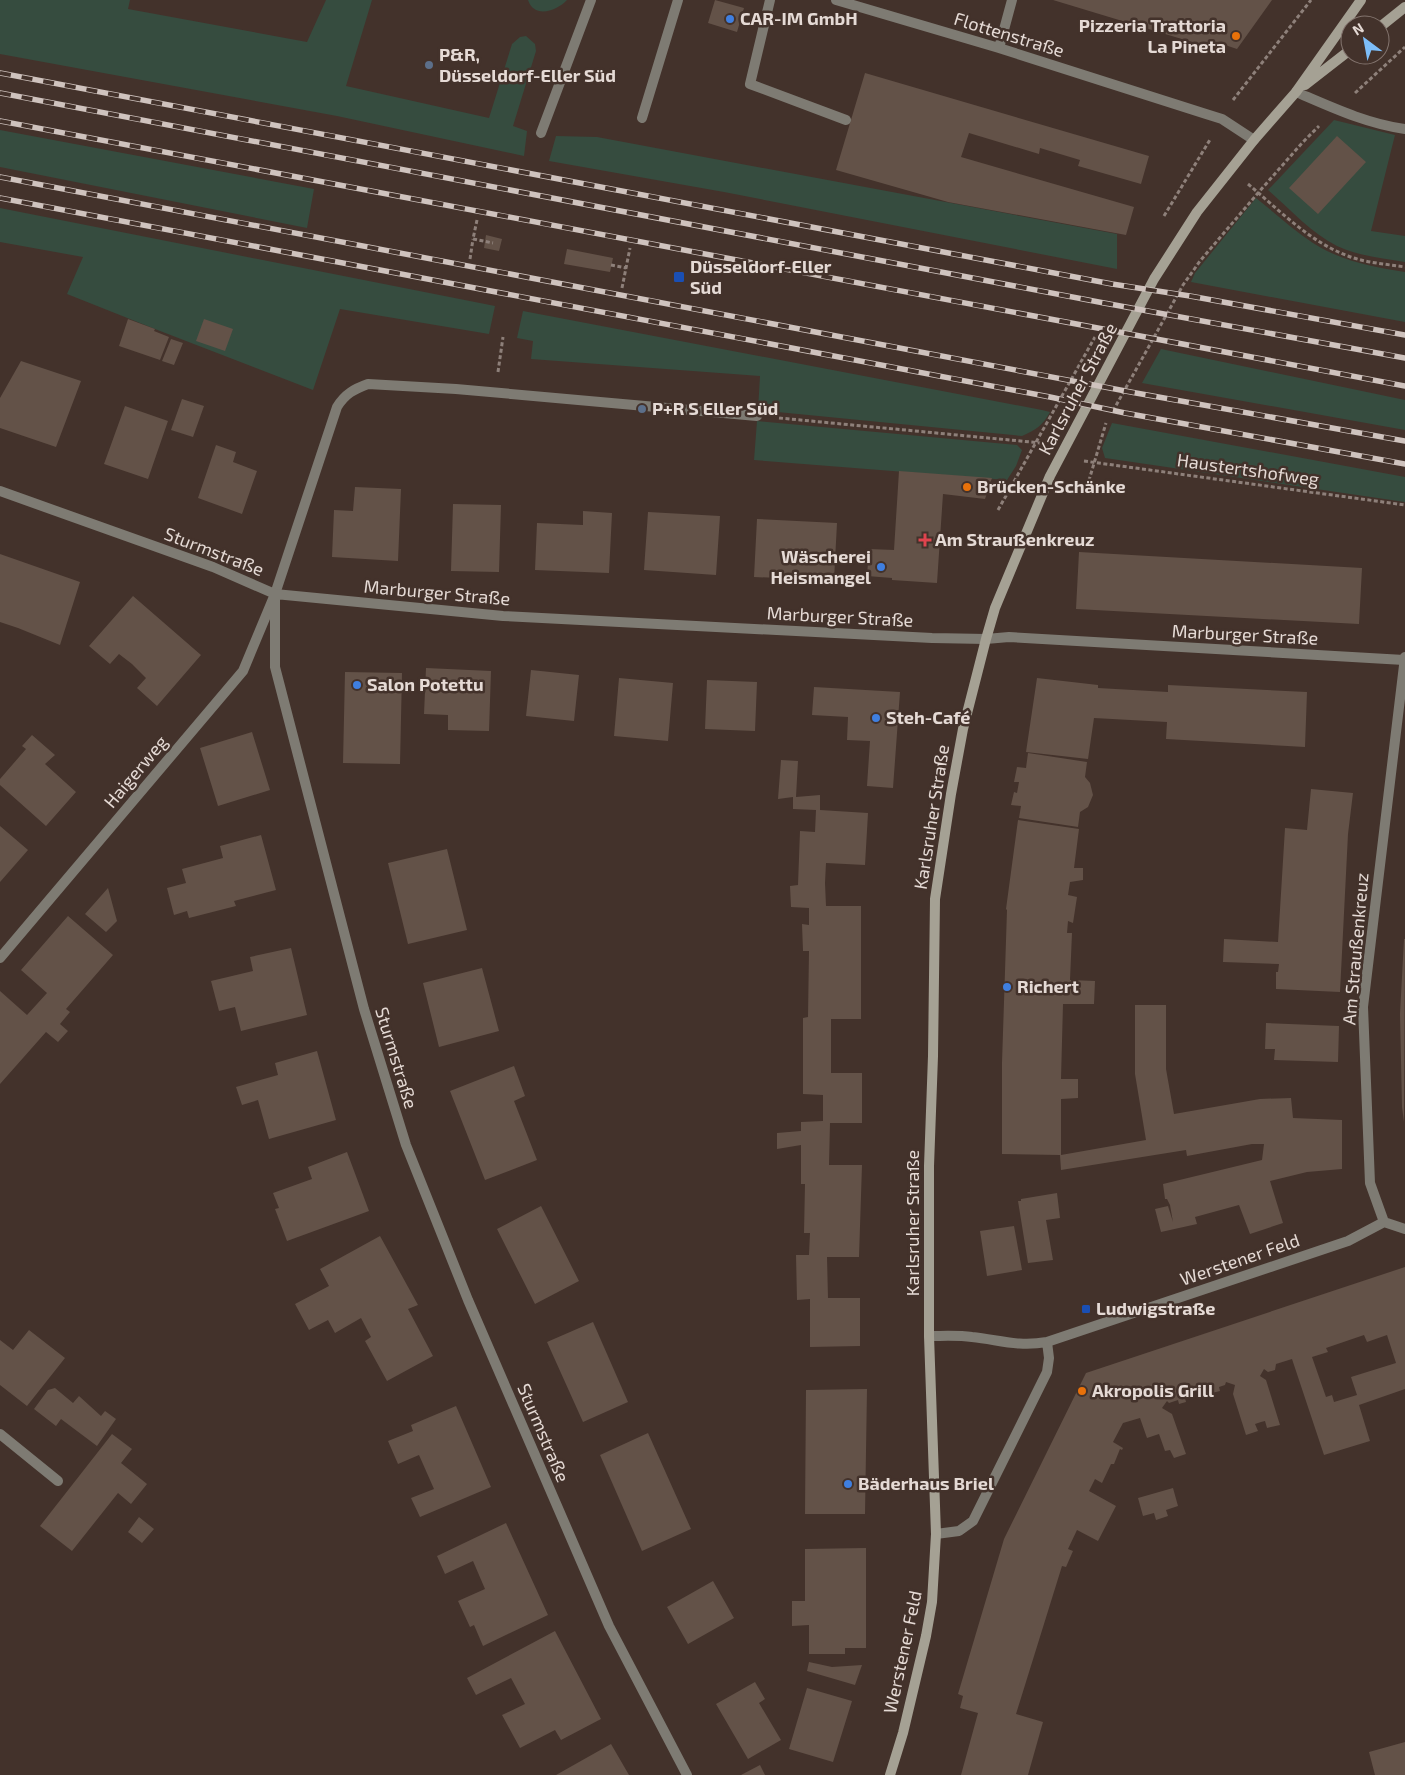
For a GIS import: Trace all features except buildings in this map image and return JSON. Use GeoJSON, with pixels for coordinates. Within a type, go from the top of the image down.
{"type":"FeatureCollection","features":[{"type":"Feature","properties":{"kind":"main road","name":"Karlsruher Straße"},"geometry":{"type":"LineString","coordinates":[[929,1336],[928,1166],[933,1056],[935,900],[950,794],[963,729],[995,608],[1050,476],[1154,279],[1197,212],[1254,140],[1296,92],[1361,0]]}},
{"type":"Feature","properties":{"kind":"main road"},"geometry":{"type":"LineString","coordinates":[[1390,19],[1405,7]]}},
{"type":"Feature","properties":{"kind":"main road","name":"Karlsruher Straße"},"geometry":{"type":"LineString","coordinates":[[1296,92],[1340,58]]}},
{"type":"Feature","properties":{"kind":"main road","name":"Werstener Feld"},"geometry":{"type":"LineString","coordinates":[[890,1775],[903,1733],[932,1602],[936,1534],[929,1336]]}},
{"type":"Feature","properties":{"kind":"street"},"geometry":{"type":"LineString","coordinates":[[541,133],[590,0]]}},
{"type":"Feature","properties":{"kind":"street"},"geometry":{"type":"LineString","coordinates":[[642,118],[678,0]]}},
{"type":"Feature","properties":{"kind":"street"},"geometry":{"type":"LineString","coordinates":[[770,0],[750,84],[846,120]]}},
{"type":"Feature","properties":{"kind":"street","name":"Flottenstraße"},"geometry":{"type":"LineString","coordinates":[[836,0],[999,48],[1222,119],[1254,140]]}},
{"type":"Feature","properties":{"kind":"street"},"geometry":{"type":"LineString","coordinates":[[999,48],[1012,0]]}},
{"type":"Feature","properties":{"kind":"street"},"geometry":{"type":"LineString","coordinates":[[1296,92],[1336,110],[1395,128],[1405,129]]}},
{"type":"Feature","properties":{"kind":"street"},"geometry":{"type":"LineString","coordinates":[[276,594],[338,407],[343,397],[355,388],[368,384],[495,392],[757,416]]}},
{"type":"Feature","properties":{"kind":"street","name":"Sturmstraße"},"geometry":{"type":"LineString","coordinates":[[0,491],[212,567],[276,594],[275,667],[364,1008],[406,1145],[468,1300],[609,1626],[687,1775]]}},
{"type":"Feature","properties":{"kind":"street","name":"Marburger Straße"},"geometry":{"type":"LineString","coordinates":[[276,594],[503,616],[932,638],[986,639],[1009,637],[1405,658]]}},
{"type":"Feature","properties":{"kind":"street","name":"Haigerweg"},"geometry":{"type":"LineString","coordinates":[[0,958],[243,671],[276,594]]}},
{"type":"Feature","properties":{"kind":"street","name":"Am Straußenkreuz"},"geometry":{"type":"LineString","coordinates":[[1384,1222],[1370,1183],[1363,1007],[1405,658]]}},
{"type":"Feature","properties":{"kind":"street"},"geometry":{"type":"LineString","coordinates":[[1384,1222],[1405,1229]]}},
{"type":"Feature","properties":{"kind":"street","name":"Werstener Feld"},"geometry":{"type":"LineString","coordinates":[[929,1336],[972,1337],[1032,1345],[1047,1342],[1348,1241],[1384,1222]]}},
{"type":"Feature","properties":{"kind":"street"},"geometry":{"type":"LineString","coordinates":[[936,1534],[959,1530],[973,1521],[1047,1372],[1049,1358],[1047,1342]]}},
{"type":"Feature","properties":{"kind":"street"},"geometry":{"type":"LineString","coordinates":[[0,1434],[58,1481]]}},
{"type":"Feature","properties":{"kind":"path"},"geometry":{"type":"LineString","coordinates":[[1234,98],[1311,0]]}},
{"type":"Feature","properties":{"kind":"path"},"geometry":{"type":"LineString","coordinates":[[1087,487],[1105,424],[1183,284],[1258,192],[1302,143],[1405,48]]}},
{"type":"Feature","properties":{"kind":"path"},"geometry":{"type":"LineString","coordinates":[[1230,170],[1314,239],[1333,250],[1364,260],[1405,267]]}},
{"type":"Feature","properties":{"kind":"path"},"geometry":{"type":"LineString","coordinates":[[470,259],[477,220]]}},
{"type":"Feature","properties":{"kind":"path"},"geometry":{"type":"LineString","coordinates":[[473,239],[493,243]]}},
{"type":"Feature","properties":{"kind":"path"},"geometry":{"type":"LineString","coordinates":[[622,288],[630,248]]}},
{"type":"Feature","properties":{"kind":"path"},"geometry":{"type":"LineString","coordinates":[[611,265],[626,268]]}},
{"type":"Feature","properties":{"kind":"path"},"geometry":{"type":"LineString","coordinates":[[495,392],[504,336]]}},
{"type":"Feature","properties":{"kind":"path"},"geometry":{"type":"LineString","coordinates":[[757,416],[1046,444]]}},
{"type":"Feature","properties":{"kind":"path","name":"Haustertshofweg"},"geometry":{"type":"LineString","coordinates":[[1087,462],[1405,505]]}},
{"type":"Feature","properties":{"kind":"green space"},"geometry":{"type":"Polygon","coordinates":[[[0,0],[130,0],[128,9],[307,42],[326,0],[372,0],[346,86],[489,118],[512,44],[520,37],[526,36],[535,44],[536,51],[513,126],[527,131],[524,156],[337,116],[0,54],[0,0]]]}},
{"type":"Feature","properties":{"kind":"green space"},"geometry":{"type":"Polygon","coordinates":[[[528,0],[567,0],[552,10],[540,11],[535,10],[528,0]]]}},
{"type":"Feature","properties":{"kind":"green space"},"geometry":{"type":"Polygon","coordinates":[[[1334,120],[1395,135],[1371,231],[1405,236],[1405,262],[1362,254],[1327,241],[1268,190],[1334,120]]]}},
{"type":"Feature","properties":{"kind":"green space"},"geometry":{"type":"Polygon","coordinates":[[[0,130],[314,189],[307,228],[0,167],[0,130]]]}},
{"type":"Feature","properties":{"kind":"green space"},"geometry":{"type":"Polygon","coordinates":[[[556,136],[597,137],[1117,234],[1117,269],[724,192],[549,161],[556,136]]]}},
{"type":"Feature","properties":{"kind":"green space"},"geometry":{"type":"Polygon","coordinates":[[[1256,198],[1298,233],[1324,249],[1346,259],[1405,272],[1405,322],[1191,282],[1195,273],[1256,198]]]}},
{"type":"Feature","properties":{"kind":"green space"},"geometry":{"type":"Polygon","coordinates":[[[0,208],[495,306],[489,334],[340,309],[313,390],[67,294],[83,257],[0,242],[0,208]]]}},
{"type":"Feature","properties":{"kind":"green space"},"geometry":{"type":"Polygon","coordinates":[[[523,311],[1050,412],[1039,427],[1022,436],[758,410],[760,376],[531,359],[533,341],[517,338],[523,311]]]}},
{"type":"Feature","properties":{"kind":"green space"},"geometry":{"type":"Polygon","coordinates":[[[1161,349],[1405,400],[1405,430],[1142,383],[1161,349]]]}},
{"type":"Feature","properties":{"kind":"green space"},"geometry":{"type":"Polygon","coordinates":[[[757,421],[1017,445],[1022,450],[1016,466],[1007,480],[754,460],[757,421]]]}},
{"type":"Feature","properties":{"kind":"green space"},"geometry":{"type":"Polygon","coordinates":[[[1112,423],[1405,477],[1405,502],[1105,458],[1102,448],[1112,423]]]}},
{"type":"Feature","properties":{"kind":"railway"},"geometry":{"type":"LineString","coordinates":[[0,73],[1112,284],[1190,296],[1405,335]]}},
{"type":"Feature","properties":{"kind":"railway"},"geometry":{"type":"LineString","coordinates":[[0,93],[1104,303],[1405,358]]}},
{"type":"Feature","properties":{"kind":"railway"},"geometry":{"type":"LineString","coordinates":[[0,121],[1405,386]]}},
{"type":"Feature","properties":{"kind":"railway"},"geometry":{"type":"LineString","coordinates":[[0,177],[1136,393],[1405,441]]}},
{"type":"Feature","properties":{"kind":"railway"},"geometry":{"type":"LineString","coordinates":[[0,198],[1050,397],[1125,413],[1405,464]]}},
{"type":"Feature","properties":{"kind":"place","name":"CAR-IM GmbH"},"geometry":{"type":"Point","coordinates":[730,19]}},
{"type":"Feature","properties":{"kind":"place","name":"Pizzeria Trattoria La Pineta"},"geometry":{"type":"Point","coordinates":[1236,36]}},
{"type":"Feature","properties":{"kind":"place","name":"P&R, Düsseldorf-Eller Süd"},"geometry":{"type":"Point","coordinates":[429,65]}},
{"type":"Feature","properties":{"kind":"place","name":"Düsseldorf-Eller Süd"},"geometry":{"type":"Point","coordinates":[679,277]}},
{"type":"Feature","properties":{"kind":"place","name":"P+R S Eller Süd"},"geometry":{"type":"Point","coordinates":[642,409]}},
{"type":"Feature","properties":{"kind":"place","name":"Brücken-Schänke"},"geometry":{"type":"Point","coordinates":[967,487]}},
{"type":"Feature","properties":{"kind":"place","name":"Am Straußenkreuz"},"geometry":{"type":"Point","coordinates":[925,540]}},
{"type":"Feature","properties":{"kind":"place","name":"Wäscherei Heismangel"},"geometry":{"type":"Point","coordinates":[881,567]}},
{"type":"Feature","properties":{"kind":"place","name":"Salon Potettu"},"geometry":{"type":"Point","coordinates":[357,685]}},
{"type":"Feature","properties":{"kind":"place","name":"Steh-Café"},"geometry":{"type":"Point","coordinates":[876,718]}},
{"type":"Feature","properties":{"kind":"place","name":"Richert"},"geometry":{"type":"Point","coordinates":[1007,987]}},
{"type":"Feature","properties":{"kind":"place","name":"Ludwigstraße"},"geometry":{"type":"Point","coordinates":[1086,1309]}},
{"type":"Feature","properties":{"kind":"place","name":"Akropolis Grill"},"geometry":{"type":"Point","coordinates":[1082,1391]}},
{"type":"Feature","properties":{"kind":"place","name":"Bäderhaus Briel"},"geometry":{"type":"Point","coordinates":[848,1484]}}]}
